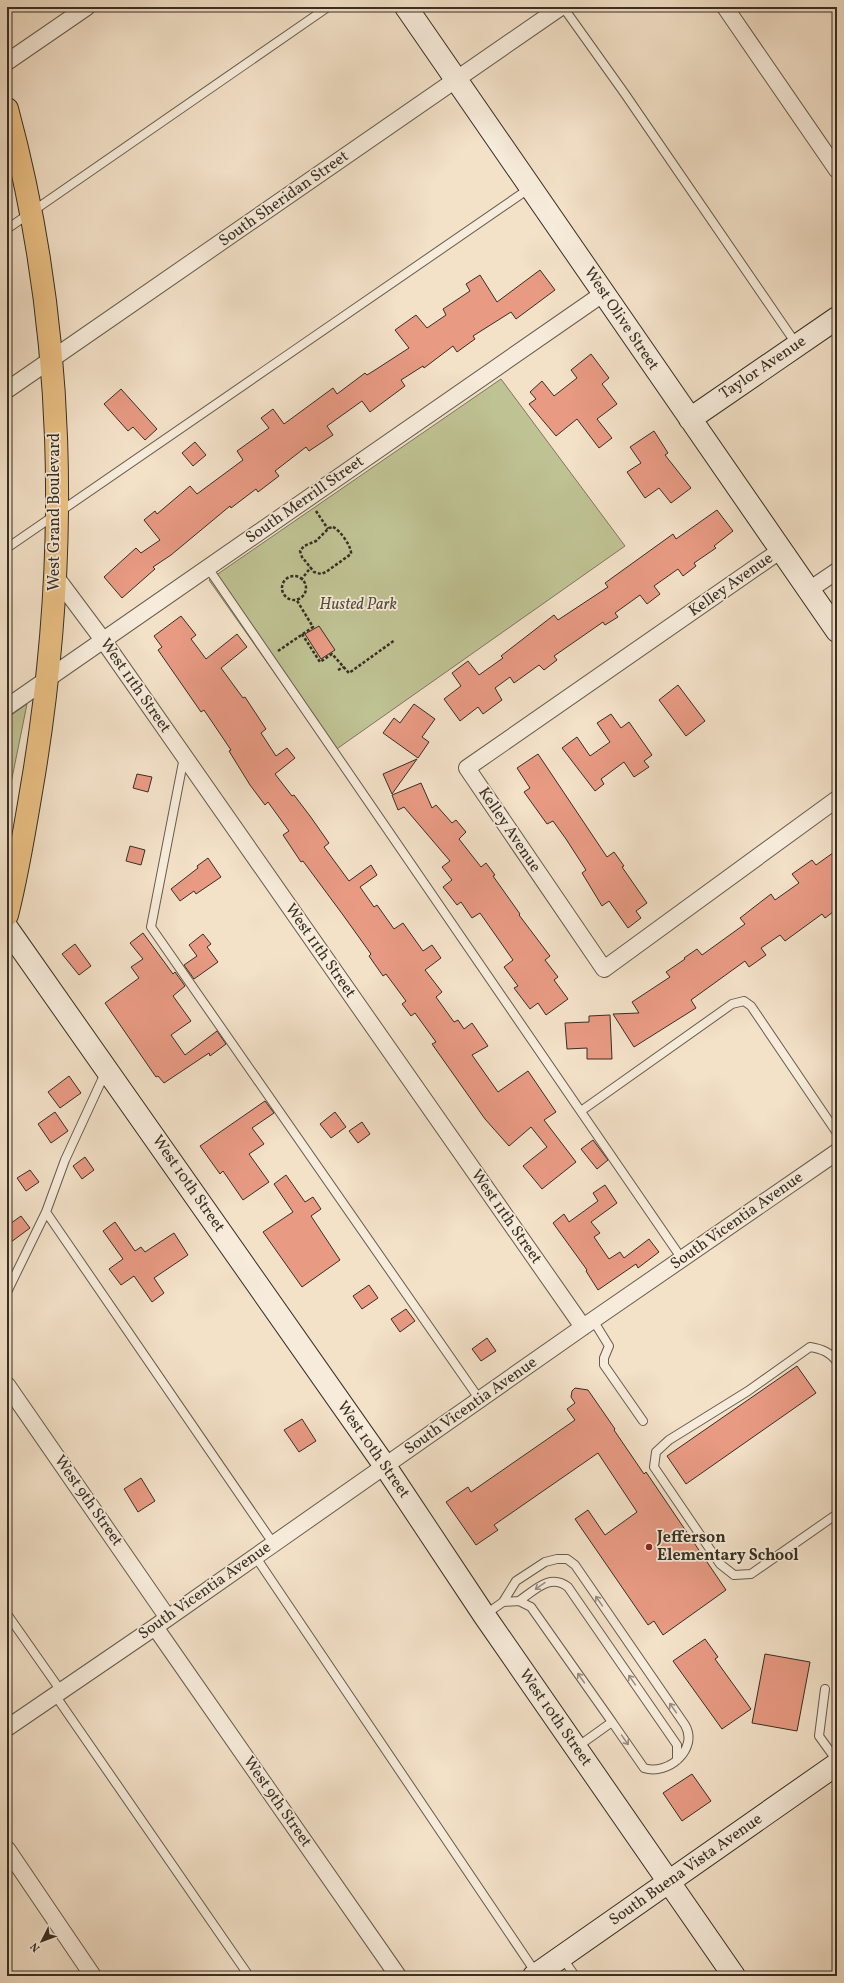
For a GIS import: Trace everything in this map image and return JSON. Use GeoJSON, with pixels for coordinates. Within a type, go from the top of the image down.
{"type":"FeatureCollection","features":[{"type":"Feature","properties":{"kind":"main road","name":"West Grand Boulevard"},"geometry":{"type":"LineString","coordinates":[[7,109],[30,213],[40,273],[55,414],[58,513],[56,577],[48,679],[23,842],[7,915]]}},
{"type":"Feature","properties":{"kind":"street"},"geometry":{"type":"LineString","coordinates":[[7,62],[87,7]]}},
{"type":"Feature","properties":{"kind":"street","name":"West Olive Street"},"geometry":{"type":"LineString","coordinates":[[406,7],[837,630]]}},
{"type":"Feature","properties":{"kind":"street","name":"South Sheridan Street"},"geometry":{"type":"LineString","coordinates":[[7,390],[562,7]]}},
{"type":"Feature","properties":{"kind":"street"},"geometry":{"type":"LineString","coordinates":[[725,7],[837,170]]}},
{"type":"Feature","properties":{"kind":"street","name":"South Merrill Street"},"geometry":{"type":"LineString","coordinates":[[7,707],[604,293]]}},
{"type":"Feature","properties":{"kind":"street","name":"Taylor Avenue"},"geometry":{"type":"LineString","coordinates":[[690,419],[837,318]]}},
{"type":"Feature","properties":{"kind":"street","name":"Kelley Avenue"},"geometry":{"type":"LineString","coordinates":[[781,550],[467,768],[604,969],[837,798]]}},
{"type":"Feature","properties":{"kind":"street"},"geometry":{"type":"LineString","coordinates":[[809,590],[837,571]]}},
{"type":"Feature","properties":{"kind":"street","name":"West 11th Street"},"geometry":{"type":"LineString","coordinates":[[56,577],[103,640],[588,1323]]}},
{"type":"Feature","properties":{"kind":"street","name":"West 10th Street"},"geometry":{"type":"LineString","coordinates":[[7,928],[28,960],[107,1069],[385,1466],[484,1615],[734,1976]]}},
{"type":"Feature","properties":{"kind":"street","name":"South Vicentia Avenue"},"geometry":{"type":"LineString","coordinates":[[7,1728],[162,1622],[588,1323],[837,1152]]}},
{"type":"Feature","properties":{"kind":"street","name":"West 9th Street"},"geometry":{"type":"LineString","coordinates":[[7,1385],[162,1622],[398,1976]]}},
{"type":"Feature","properties":{"kind":"street","name":"South Buena Vista Avenue"},"geometry":{"type":"LineString","coordinates":[[535,1975],[837,1763]]}},
{"type":"Feature","properties":{"kind":"street"},"geometry":{"type":"LineString","coordinates":[[7,1849],[93,1976]]}},
{"type":"Feature","properties":{"kind":"lane"},"geometry":{"type":"LineString","coordinates":[[7,229],[328,7]]}},
{"type":"Feature","properties":{"kind":"lane"},"geometry":{"type":"LineString","coordinates":[[562,7],[625,94],[797,345]]}},
{"type":"Feature","properties":{"kind":"lane"},"geometry":{"type":"LineString","coordinates":[[7,548],[531,188]]}},
{"type":"Feature","properties":{"kind":"lane"},"geometry":{"type":"LineString","coordinates":[[208,568],[682,1259]]}},
{"type":"Feature","properties":{"kind":"lane"},"geometry":{"type":"LineString","coordinates":[[184,756],[151,927],[480,1400]]}},
{"type":"Feature","properties":{"kind":"lane"},"geometry":{"type":"LineString","coordinates":[[580,1110],[732,1004],[744,1001],[751,1006],[837,1133]]}},
{"type":"Feature","properties":{"kind":"lane"},"geometry":{"type":"LineString","coordinates":[[7,1292],[46,1212],[64,1160],[107,1069]]}},
{"type":"Feature","properties":{"kind":"lane"},"geometry":{"type":"LineString","coordinates":[[46,1212],[273,1543]]}},
{"type":"Feature","properties":{"kind":"lane"},"geometry":{"type":"LineString","coordinates":[[588,1323],[609,1346],[604,1358],[604,1365],[643,1421]]}},
{"type":"Feature","properties":{"kind":"lane"},"geometry":{"type":"LineString","coordinates":[[837,1362],[832,1355],[821,1348],[810,1347],[748,1391],[669,1440],[656,1452],[654,1467],[720,1564],[734,1575],[751,1574],[837,1514]]}},
{"type":"Feature","properties":{"kind":"lane"},"geometry":{"type":"LineString","coordinates":[[255,1556],[535,1975]]}},
{"type":"Feature","properties":{"kind":"lane"},"geometry":{"type":"LineString","coordinates":[[484,1615],[503,1602],[516,1581],[545,1562],[557,1559],[567,1559],[575,1565],[688,1730],[689,1738],[687,1746],[676,1761],[662,1769],[644,1768],[534,1610],[527,1604],[519,1601],[503,1602]]}},
{"type":"Feature","properties":{"kind":"lane"},"geometry":{"type":"LineString","coordinates":[[519,1601],[548,1581],[559,1582],[568,1587],[677,1745],[676,1761]]}},
{"type":"Feature","properties":{"kind":"lane"},"geometry":{"type":"LineString","coordinates":[[7,1614],[58,1693],[249,1976]]}},
{"type":"Feature","properties":{"kind":"lane"},"geometry":{"type":"LineString","coordinates":[[825,1689],[819,1736],[837,1763]]}},
{"type":"Feature","properties":{"kind":"lane"},"geometry":{"type":"LineString","coordinates":[[576,1748],[612,1722]]}},
{"type":"Feature","properties":{"kind":"lane"},"geometry":{"type":"LineString","coordinates":[[562,1957],[575,1976]]}},
{"type":"Feature","properties":{"kind":"path"},"geometry":{"type":"LineString","coordinates":[[316,510],[328,529]]}},
{"type":"Feature","properties":{"kind":"path"},"geometry":{"type":"LineString","coordinates":[[333,527],[339,530],[350,547],[351,554],[349,557],[332,567],[324,574],[314,572],[302,557],[300,551],[304,546],[316,541],[328,529],[333,527]]}},
{"type":"Feature","properties":{"kind":"path"},"geometry":{"type":"LineString","coordinates":[[301,580],[311,567]]}},
{"type":"Feature","properties":{"kind":"path"},"geometry":{"type":"LineString","coordinates":[[269,657],[313,627],[296,599],[286,597],[282,587],[288,578],[295,577],[301,580],[304,584],[305,592],[296,599]]}},
{"type":"Feature","properties":{"kind":"path"},"geometry":{"type":"LineString","coordinates":[[302,634],[320,662],[332,654],[349,673],[396,640]]}},
{"type":"Feature","properties":{"kind":"path"},"geometry":{"type":"LineString","coordinates":[[338,670],[344,667]]}},
{"type":"Feature","properties":{"kind":"green space","name":"Husted Park"},"geometry":{"type":"Polygon","coordinates":[[[501,379],[625,546],[331,753],[209,580],[501,379]]]}},
{"type":"Feature","properties":{"kind":"green space"},"geometry":{"type":"Polygon","coordinates":[[[27,704],[7,803],[7,718],[27,704]]]}},
{"type":"Feature","properties":{"kind":"building"},"geometry":{"type":"Polygon","coordinates":[[[540,270],[555,290],[516,319],[511,312],[473,336],[475,339],[457,352],[453,346],[424,368],[423,366],[401,380],[405,386],[370,412],[362,401],[327,426],[333,435],[309,451],[306,447],[275,471],[279,476],[258,492],[256,489],[231,508],[230,506],[171,555],[153,567],[155,569],[122,598],[104,577],[136,548],[141,553],[160,540],[144,520],[155,511],[157,514],[190,486],[197,494],[243,460],[237,451],[269,428],[261,418],[273,409],[284,424],[333,388],[337,394],[365,373],[367,375],[409,348],[395,330],[416,315],[427,328],[446,315],[443,309],[470,291],[466,284],[480,275],[497,302],[540,270]]]}},
{"type":"Feature","properties":{"kind":"building"},"geometry":{"type":"Polygon","coordinates":[[[591,354],[609,378],[602,384],[617,404],[597,419],[612,438],[599,448],[577,419],[556,436],[529,404],[536,399],[530,392],[542,381],[554,396],[577,378],[571,370],[591,354]]]}},
{"type":"Feature","properties":{"kind":"building"},"geometry":{"type":"Polygon","coordinates":[[[121,389],[157,429],[145,440],[133,427],[128,431],[104,404],[121,389]]]}},
{"type":"Feature","properties":{"kind":"building"},"geometry":{"type":"Polygon","coordinates":[[[654,431],[668,453],[665,455],[691,488],[671,503],[659,488],[645,498],[627,472],[641,463],[630,447],[654,431]]]}},
{"type":"Feature","properties":{"kind":"building"},"geometry":{"type":"Polygon","coordinates":[[[195,442],[206,455],[193,466],[182,453],[195,442]]]}},
{"type":"Feature","properties":{"kind":"building"},"geometry":{"type":"Polygon","coordinates":[[[717,510],[733,531],[714,546],[716,548],[694,563],[696,566],[683,576],[678,569],[654,586],[660,594],[647,604],[640,595],[615,613],[618,617],[605,625],[603,622],[554,656],[557,660],[544,670],[539,665],[514,683],[510,677],[495,688],[502,700],[483,714],[478,707],[460,721],[444,699],[461,686],[452,673],[468,661],[479,675],[503,658],[501,656],[554,615],[558,620],[608,587],[605,583],[673,534],[676,539],[717,510]]]}},
{"type":"Feature","properties":{"kind":"building"},"geometry":{"type":"Polygon","coordinates":[[[181,616],[196,635],[191,639],[206,659],[237,634],[247,647],[221,668],[243,698],[245,697],[266,729],[261,733],[276,756],[287,748],[295,758],[275,774],[292,796],[294,795],[329,843],[324,847],[349,881],[371,865],[377,875],[360,887],[374,907],[377,905],[394,929],[403,923],[423,951],[432,945],[441,958],[425,970],[442,992],[436,997],[454,1022],[458,1020],[464,1029],[472,1023],[488,1046],[472,1055],[498,1092],[528,1071],[556,1112],[544,1120],[576,1162],[542,1189],[523,1166],[547,1147],[531,1127],[509,1146],[485,1119],[432,1044],[436,1042],[415,1013],[411,1016],[402,1004],[406,1001],[386,974],[383,976],[369,956],[371,954],[343,915],[303,861],[301,862],[283,835],[289,831],[268,802],[265,805],[250,785],[229,751],[231,750],[204,710],[201,712],[158,650],[162,647],[154,636],[181,616]]]}},
{"type":"Feature","properties":{"kind":"building"},"geometry":{"type":"Polygon","coordinates":[[[319,626],[335,650],[321,659],[305,634],[319,626]]]}},
{"type":"Feature","properties":{"kind":"building"},"geometry":{"type":"Polygon","coordinates":[[[678,685],[705,721],[686,736],[659,700],[678,685]]]}},
{"type":"Feature","properties":{"kind":"building"},"geometry":{"type":"Polygon","coordinates":[[[414,704],[435,719],[422,737],[429,742],[418,758],[383,733],[394,718],[400,723],[414,704]]]}},
{"type":"Feature","properties":{"kind":"building"},"geometry":{"type":"Polygon","coordinates":[[[611,714],[621,728],[629,722],[652,755],[644,761],[649,767],[634,777],[624,762],[601,779],[604,784],[595,791],[562,748],[577,737],[590,756],[610,742],[597,723],[611,714]]]}},
{"type":"Feature","properties":{"kind":"building"},"geometry":{"type":"Polygon","coordinates":[[[538,754],[607,857],[614,852],[624,866],[622,867],[647,903],[636,911],[641,918],[628,928],[609,901],[602,906],[582,873],[586,870],[566,839],[553,821],[547,824],[524,792],[530,788],[517,768],[538,754]]]}},
{"type":"Feature","properties":{"kind":"building"},"geometry":{"type":"Polygon","coordinates":[[[417,759],[392,794],[383,774],[417,759]]]}},
{"type":"Feature","properties":{"kind":"building"},"geometry":{"type":"Polygon","coordinates":[[[137,774],[152,777],[148,792],[133,788],[137,774]]]}},
{"type":"Feature","properties":{"kind":"building"},"geometry":{"type":"Polygon","coordinates":[[[421,783],[432,808],[436,805],[452,823],[456,820],[466,832],[459,839],[481,867],[486,863],[495,875],[493,876],[520,914],[519,915],[550,956],[545,960],[558,977],[554,980],[568,999],[546,1015],[538,1003],[530,1009],[514,988],[518,986],[504,967],[513,960],[480,913],[472,918],[461,902],[457,905],[443,887],[452,880],[442,867],[450,861],[404,807],[398,810],[392,795],[421,783]]]}},
{"type":"Feature","properties":{"kind":"building"},"geometry":{"type":"Polygon","coordinates":[[[130,846],[145,850],[141,865],[126,861],[130,846]]]}},
{"type":"Feature","properties":{"kind":"building"},"geometry":{"type":"Polygon","coordinates":[[[837,850],[837,909],[825,918],[822,914],[785,941],[780,935],[761,948],[766,955],[749,967],[745,961],[691,1000],[696,1008],[634,1047],[613,1014],[639,1013],[632,1002],[670,977],[666,972],[697,949],[702,955],[745,924],[740,918],[771,894],[775,900],[799,883],[792,874],[812,860],[816,865],[837,850]]]}},
{"type":"Feature","properties":{"kind":"building"},"geometry":{"type":"Polygon","coordinates":[[[208,858],[221,877],[196,894],[194,891],[180,901],[171,889],[198,868],[197,866],[208,858]]]}},
{"type":"Feature","properties":{"kind":"building"},"geometry":{"type":"Polygon","coordinates":[[[143,933],[173,974],[175,972],[185,986],[173,996],[191,1021],[171,1035],[185,1055],[217,1031],[226,1044],[210,1056],[209,1053],[164,1083],[158,1076],[156,1077],[105,1003],[139,978],[131,967],[143,959],[130,943],[143,933]]]}},
{"type":"Feature","properties":{"kind":"building"},"geometry":{"type":"Polygon","coordinates":[[[203,934],[211,944],[207,947],[218,962],[194,979],[184,965],[197,956],[189,945],[203,934]]]}},
{"type":"Feature","properties":{"kind":"building"},"geometry":{"type":"Polygon","coordinates":[[[75,944],[91,966],[79,975],[62,954],[75,944]]]}},
{"type":"Feature","properties":{"kind":"building"},"geometry":{"type":"Polygon","coordinates":[[[610,1015],[612,1059],[587,1059],[587,1048],[567,1049],[565,1023],[589,1022],[589,1016],[610,1015]]]}},
{"type":"Feature","properties":{"kind":"building"},"geometry":{"type":"Polygon","coordinates":[[[69,1076],[81,1093],[60,1108],[48,1092],[69,1076]]]}},
{"type":"Feature","properties":{"kind":"building"},"geometry":{"type":"Polygon","coordinates":[[[265,1101],[274,1113],[252,1128],[264,1144],[249,1154],[269,1182],[243,1200],[223,1171],[220,1174],[200,1146],[265,1101]]]}},
{"type":"Feature","properties":{"kind":"building"},"geometry":{"type":"Polygon","coordinates":[[[55,1112],[68,1131],[51,1143],[38,1124],[55,1112]]]}},
{"type":"Feature","properties":{"kind":"building"},"geometry":{"type":"Polygon","coordinates":[[[335,1112],[346,1127],[331,1138],[320,1124],[335,1112]]]}},
{"type":"Feature","properties":{"kind":"building"},"geometry":{"type":"Polygon","coordinates":[[[362,1122],[370,1134],[358,1143],[349,1131],[362,1122]]]}},
{"type":"Feature","properties":{"kind":"building"},"geometry":{"type":"Polygon","coordinates":[[[593,1140],[608,1160],[597,1169],[581,1149],[593,1140]]]}},
{"type":"Feature","properties":{"kind":"building"},"geometry":{"type":"Polygon","coordinates":[[[85,1157],[94,1170],[82,1179],[73,1166],[85,1157]]]}},
{"type":"Feature","properties":{"kind":"building"},"geometry":{"type":"Polygon","coordinates":[[[30,1170],[39,1182],[26,1191],[17,1178],[30,1170]]]}},
{"type":"Feature","properties":{"kind":"building"},"geometry":{"type":"Polygon","coordinates":[[[286,1175],[305,1202],[313,1197],[321,1209],[311,1216],[340,1260],[302,1287],[263,1232],[293,1212],[274,1184],[286,1175]]]}},
{"type":"Feature","properties":{"kind":"building"},"geometry":{"type":"Polygon","coordinates":[[[605,1185],[617,1203],[591,1222],[600,1233],[594,1237],[609,1259],[620,1252],[624,1258],[649,1239],[659,1252],[638,1268],[636,1264],[598,1290],[586,1271],[587,1270],[553,1223],[564,1214],[569,1222],[598,1201],[593,1193],[605,1185]]]}},
{"type":"Feature","properties":{"kind":"building"},"geometry":{"type":"Polygon","coordinates":[[[21,1216],[30,1228],[7,1245],[7,1226],[21,1216]]]}},
{"type":"Feature","properties":{"kind":"building"},"geometry":{"type":"Polygon","coordinates":[[[115,1222],[135,1251],[141,1247],[145,1252],[174,1233],[188,1255],[154,1278],[164,1293],[152,1302],[134,1276],[121,1285],[109,1269],[123,1259],[103,1231],[115,1222]]]}},
{"type":"Feature","properties":{"kind":"building"},"geometry":{"type":"Polygon","coordinates":[[[369,1285],[378,1298],[362,1309],[353,1296],[369,1285]]]}},
{"type":"Feature","properties":{"kind":"building"},"geometry":{"type":"Polygon","coordinates":[[[406,1309],[415,1321],[400,1332],[391,1319],[406,1309]]]}},
{"type":"Feature","properties":{"kind":"building"},"geometry":{"type":"Polygon","coordinates":[[[487,1338],[496,1351],[481,1361],[472,1349],[487,1338]]]}},
{"type":"Feature","properties":{"kind":"building"},"geometry":{"type":"Polygon","coordinates":[[[797,1366],[816,1393],[686,1484],[667,1456],[797,1366]]]}},
{"type":"Feature","properties":{"kind":"building"},"geometry":{"type":"Polygon","coordinates":[[[575,1388],[588,1390],[644,1474],[646,1472],[726,1590],[663,1635],[654,1621],[648,1625],[575,1519],[588,1510],[605,1535],[637,1512],[598,1453],[494,1525],[498,1530],[476,1545],[446,1502],[468,1487],[471,1492],[575,1420],[567,1409],[575,1403],[571,1397],[572,1391],[575,1388]]]}},
{"type":"Feature","properties":{"kind":"building"},"geometry":{"type":"Polygon","coordinates":[[[302,1419],[316,1441],[299,1452],[284,1430],[302,1419]]]}},
{"type":"Feature","properties":{"kind":"building"},"geometry":{"type":"Polygon","coordinates":[[[141,1478],[155,1501],[138,1512],[124,1489],[141,1478]]]}},
{"type":"Feature","properties":{"kind":"building"},"geometry":{"type":"Polygon","coordinates":[[[705,1639],[718,1657],[715,1659],[751,1709],[722,1729],[673,1661],[705,1639]]]}},
{"type":"Feature","properties":{"kind":"building"},"geometry":{"type":"Polygon","coordinates":[[[765,1654],[810,1662],[797,1731],[752,1723],[765,1654]]]}},
{"type":"Feature","properties":{"kind":"building"},"geometry":{"type":"Polygon","coordinates":[[[692,1774],[711,1801],[682,1821],[663,1793],[692,1774]]]}},
{"type":"Feature","properties":{"kind":"place","name":"Jefferson Elementary School"},"geometry":{"type":"Point","coordinates":[649,1547]}}]}
